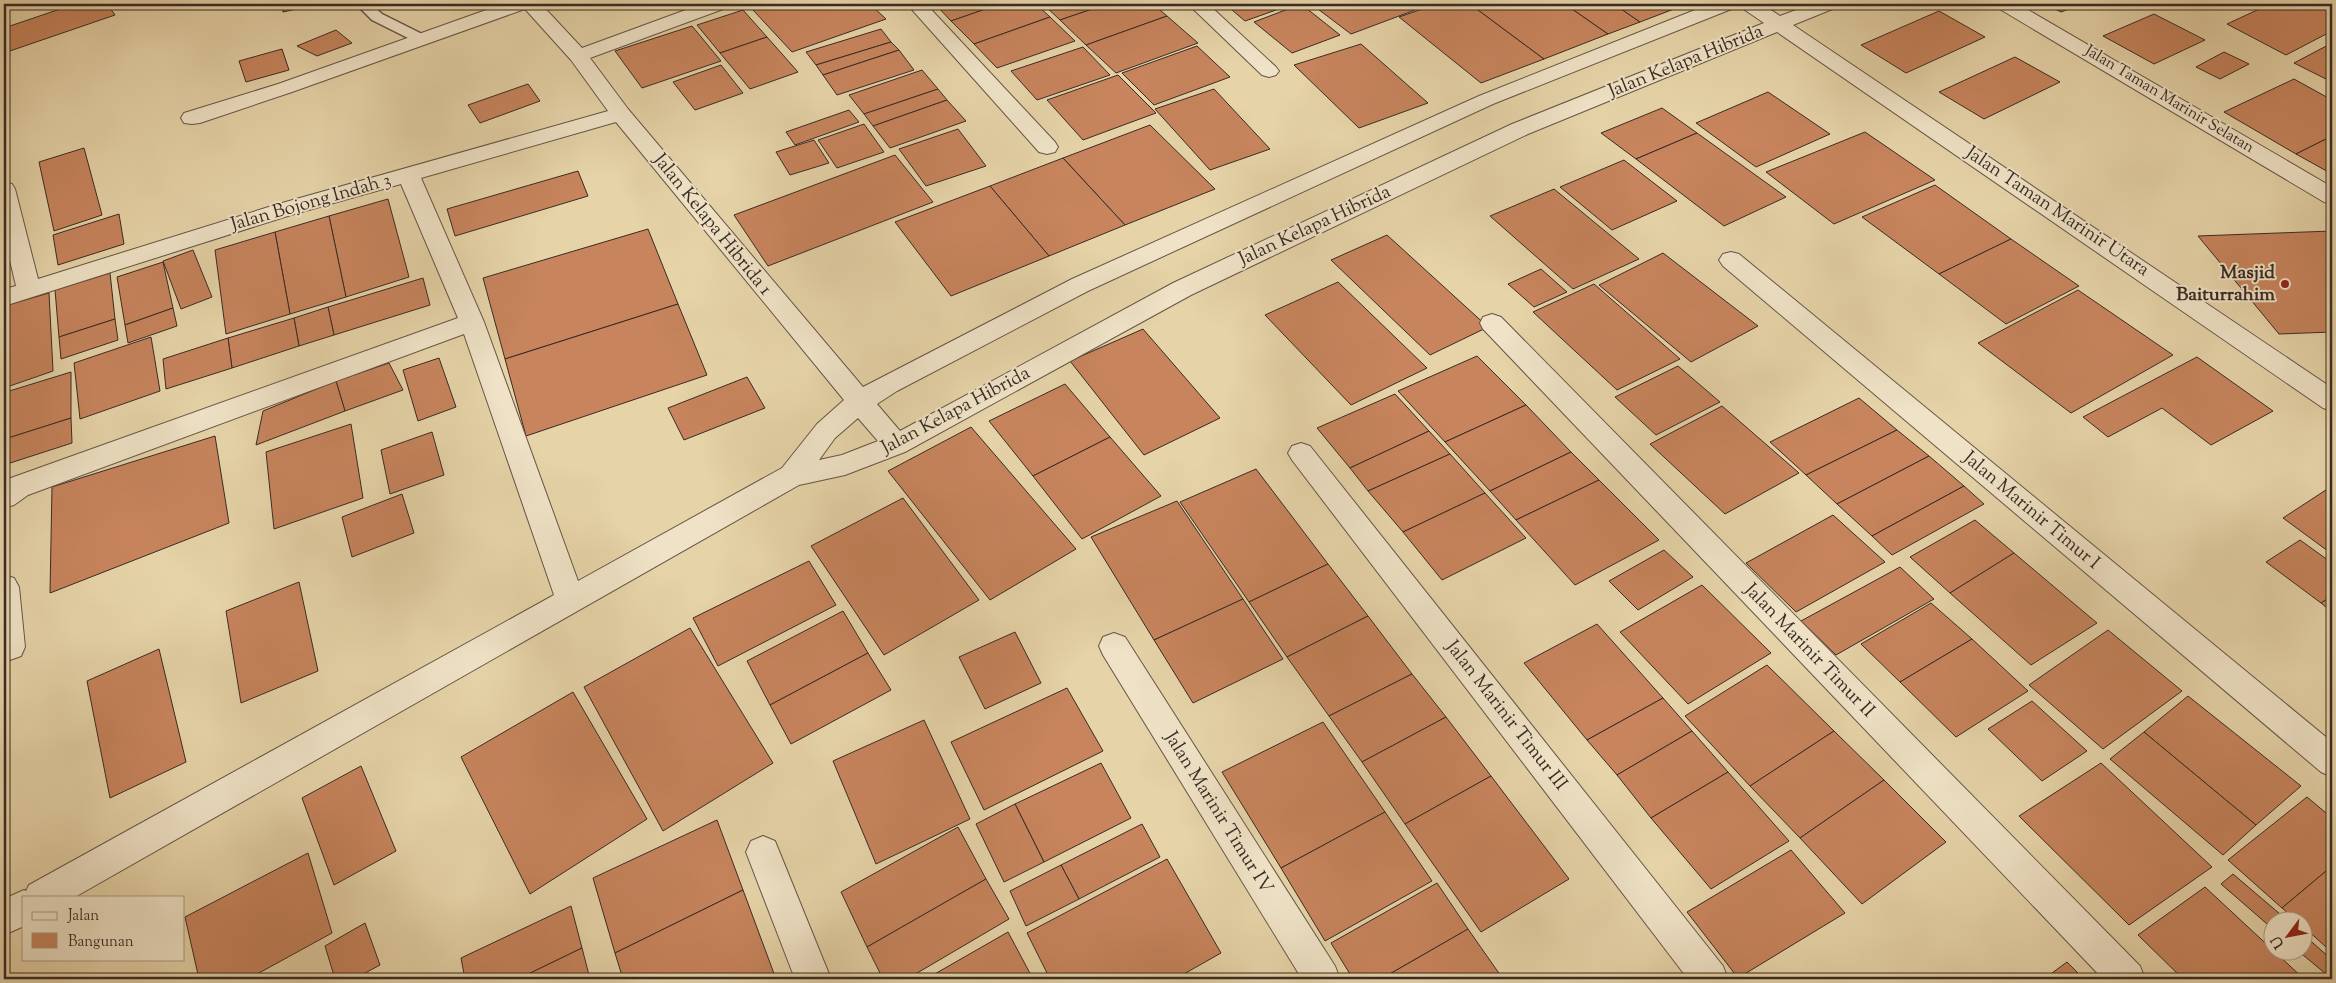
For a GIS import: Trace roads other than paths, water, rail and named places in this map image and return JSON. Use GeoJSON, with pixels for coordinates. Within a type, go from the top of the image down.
{"type":"FeatureCollection","features":[{"type":"Feature","properties":{"kind":"street"},"geometry":{"type":"LineString","coordinates":[[192,118],[285,88],[420,38],[521,4]]}},
{"type":"Feature","properties":{"kind":"street","name":"Jalan Kelapa Hibrida 1"},"geometry":{"type":"LineString","coordinates":[[531,4],[578,56],[621,114],[858,403],[896,445]]}},
{"type":"Feature","properties":{"kind":"street"},"geometry":{"type":"LineString","coordinates":[[578,56],[719,4]]}},
{"type":"Feature","properties":{"kind":"street"},"geometry":{"type":"LineString","coordinates":[[916,4],[1047,146]]}},
{"type":"Feature","properties":{"kind":"street"},"geometry":{"type":"LineString","coordinates":[[1197,4],[1269,71]]}},
{"type":"Feature","properties":{"kind":"street","name":"Jalan Kelapa Hibrida"},"geometry":{"type":"LineString","coordinates":[[792,476],[826,431],[858,403],[888,384],[1080,285],[1486,100],[1727,4]]}},
{"type":"Feature","properties":{"kind":"street","name":"Jalan Taman Marinir Utara"},"geometry":{"type":"LineString","coordinates":[[1749,4],[2332,401]]}},
{"type":"Feature","properties":{"kind":"street","name":"Jalan Kelapa Hibrida"},"geometry":{"type":"LineString","coordinates":[[792,476],[845,465],[896,445],[1182,289],[1520,129],[1828,4]]}},
{"type":"Feature","properties":{"kind":"street","name":"Jalan Taman Marinir Selatan"},"geometry":{"type":"LineString","coordinates":[[2005,4],[2332,197]]}},
{"type":"Feature","properties":{"kind":"street","name":"Jalan Bojong Indah 3"},"geometry":{"type":"LineString","coordinates":[[4,298],[284,210],[621,114]]}},
{"type":"Feature","properties":{"kind":"street"},"geometry":{"type":"LineString","coordinates":[[408,174],[472,322],[571,602]]}},
{"type":"Feature","properties":{"kind":"street"},"geometry":{"type":"LineString","coordinates":[[4,189],[29,291]]}},
{"type":"Feature","properties":{"kind":"street","name":"Jalan Marinir Timur I"},"geometry":{"type":"LineString","coordinates":[[1730,260],[2332,762]]}},
{"type":"Feature","properties":{"kind":"street"},"geometry":{"type":"LineString","coordinates":[[4,497],[18,487],[472,322]]}},
{"type":"Feature","properties":{"kind":"street","name":"Jalan Marinir Timur II"},"geometry":{"type":"LineString","coordinates":[[1492,323],[2127,979]]}},
{"type":"Feature","properties":{"kind":"street","name":"Jalan Marinir Timur III"},"geometry":{"type":"LineString","coordinates":[[1301,453],[1710,979]]}},
{"type":"Feature","properties":{"kind":"street"},"geometry":{"type":"LineString","coordinates":[[43,896],[571,602],[792,476]]}},
{"type":"Feature","properties":{"kind":"street"},"geometry":{"type":"LineString","coordinates":[[4,587],[10,646]]}},
{"type":"Feature","properties":{"kind":"street","name":"Jalan Marinir Timur IV"},"geometry":{"type":"LineString","coordinates":[[1114,646],[1322,979]]}},
{"type":"Feature","properties":{"kind":"street"},"geometry":{"type":"LineString","coordinates":[[763,852],[813,979]]}},
{"type":"Feature","properties":{"kind":"street"},"geometry":{"type":"LineString","coordinates":[[4,918],[22,907]]}},
{"type":"Feature","properties":{"kind":"lane"},"geometry":{"type":"LineString","coordinates":[[366,7],[377,17],[420,38]]}},
{"type":"Feature","properties":{"kind":"place","name":"Masjid Baiturrahim"},"geometry":{"type":"Point","coordinates":[2285,284]}}]}
